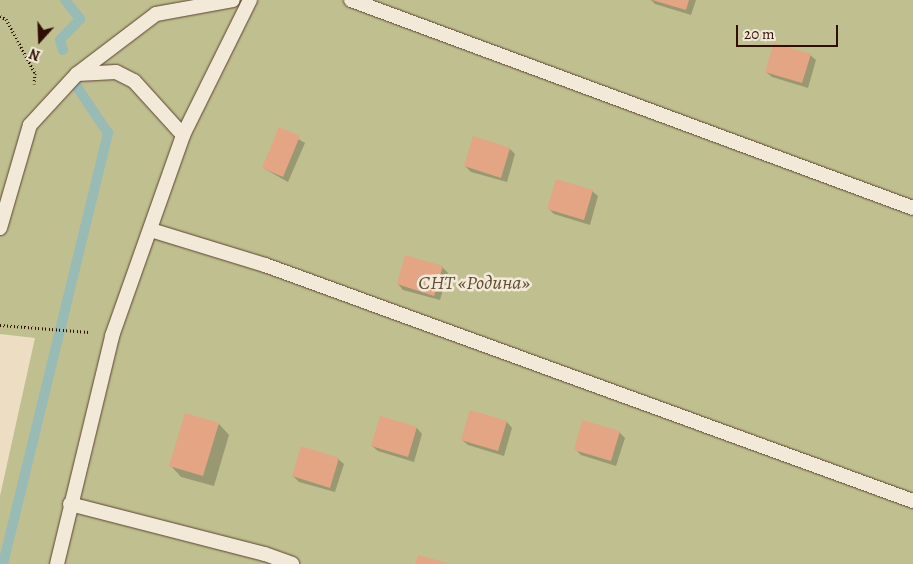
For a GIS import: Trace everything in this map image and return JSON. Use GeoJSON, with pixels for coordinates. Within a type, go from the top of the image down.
{"type":"FeatureCollection","features":[{"type":"Feature","properties":{"kind":"lane"},"geometry":{"type":"LineString","coordinates":[[0,228],[30,126],[77,74],[156,14],[233,0]]}},
{"type":"Feature","properties":{"kind":"lane"},"geometry":{"type":"LineString","coordinates":[[56,564],[112,336],[183,135],[250,0]]}},
{"type":"Feature","properties":{"kind":"lane"},"geometry":{"type":"LineString","coordinates":[[351,0],[913,208]]}},
{"type":"Feature","properties":{"kind":"lane"},"geometry":{"type":"LineString","coordinates":[[77,74],[116,72],[134,81],[183,135]]}},
{"type":"Feature","properties":{"kind":"lane"},"geometry":{"type":"LineString","coordinates":[[150,230],[265,265],[913,501]]}},
{"type":"Feature","properties":{"kind":"lane"},"geometry":{"type":"LineString","coordinates":[[70,504],[265,554],[292,564]]}},
{"type":"Feature","properties":{"kind":"path"},"geometry":{"type":"LineString","coordinates":[[0,16],[6,19],[35,73],[30,126]]}},
{"type":"Feature","properties":{"kind":"path"},"geometry":{"type":"LineString","coordinates":[[0,325],[86,332]]}},
{"type":"Feature","properties":{"kind":"green space","name":"СНТ «Родина»"},"geometry":{"type":"Polygon","coordinates":[[[0,0],[913,0],[913,564],[0,564],[0,496],[35,338],[0,334],[0,0]]]}},
{"type":"Feature","properties":{"kind":"building"},"geometry":{"type":"Polygon","coordinates":[[[652,0],[689,0],[686,10],[652,0]]]}},
{"type":"Feature","properties":{"kind":"building"},"geometry":{"type":"Polygon","coordinates":[[[774,43],[811,54],[802,83],[765,72],[774,43]]]}},
{"type":"Feature","properties":{"kind":"building"},"geometry":{"type":"Polygon","coordinates":[[[279,127],[300,136],[283,177],[262,168],[279,127]]]}},
{"type":"Feature","properties":{"kind":"building"},"geometry":{"type":"Polygon","coordinates":[[[473,136],[510,148],[501,178],[464,166],[473,136]]]}},
{"type":"Feature","properties":{"kind":"building"},"geometry":{"type":"Polygon","coordinates":[[[556,179],[593,190],[584,220],[547,209],[556,179]]]}},
{"type":"Feature","properties":{"kind":"building"},"geometry":{"type":"Polygon","coordinates":[[[405,255],[443,266],[434,296],[397,284],[405,255]]]}},
{"type":"Feature","properties":{"kind":"building"},"geometry":{"type":"Polygon","coordinates":[[[470,410],[507,421],[498,451],[461,440],[470,410]]]}},
{"type":"Feature","properties":{"kind":"building"},"geometry":{"type":"Polygon","coordinates":[[[185,413],[219,423],[203,476],[169,466],[185,413]]]}},
{"type":"Feature","properties":{"kind":"building"},"geometry":{"type":"Polygon","coordinates":[[[380,416],[417,427],[408,457],[371,446],[380,416]]]}},
{"type":"Feature","properties":{"kind":"building"},"geometry":{"type":"Polygon","coordinates":[[[582,420],[620,431],[611,461],[574,450],[582,420]]]}},
{"type":"Feature","properties":{"kind":"building"},"geometry":{"type":"Polygon","coordinates":[[[301,446],[339,458],[330,488],[292,476],[301,446]]]}},
{"type":"Feature","properties":{"kind":"building"},"geometry":{"type":"Polygon","coordinates":[[[418,555],[447,563],[447,564],[415,564],[418,555]]]}},
{"type":"Feature","properties":{"kind":"waterway"},"geometry":{"type":"LineString","coordinates":[[63,50],[60,40],[80,19],[65,0]]}},
{"type":"Feature","properties":{"kind":"waterway"},"geometry":{"type":"LineString","coordinates":[[3,564],[108,133],[75,84]]}}]}
